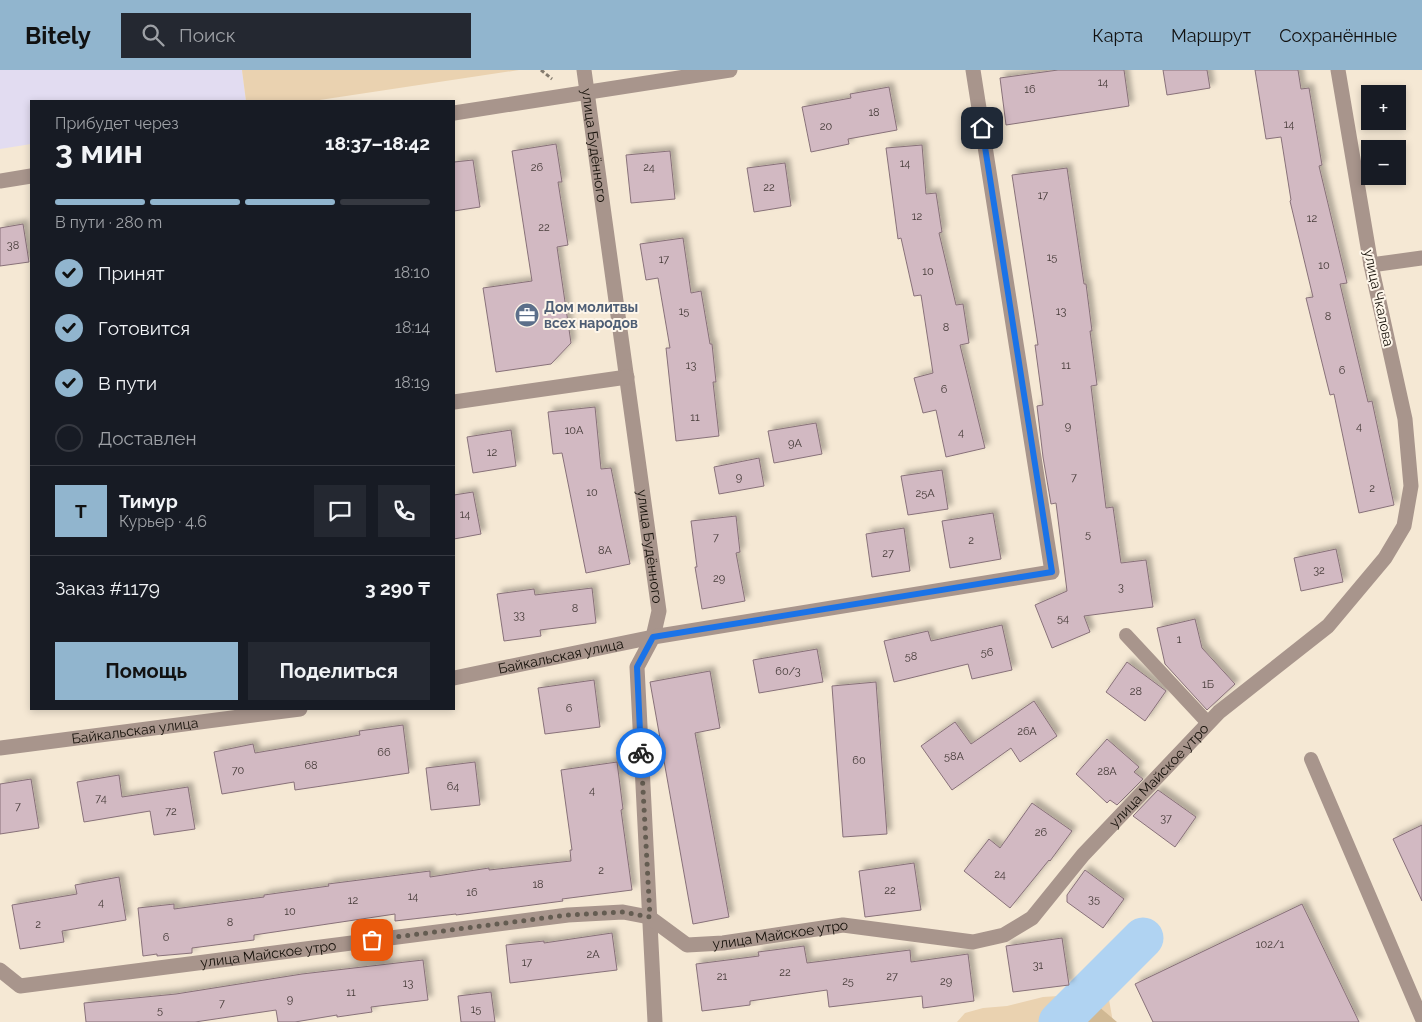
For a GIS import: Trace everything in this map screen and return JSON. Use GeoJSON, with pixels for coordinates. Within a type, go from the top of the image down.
{"type":"FeatureCollection","features":[{"type":"Feature","properties":{"kind":"street","name":"улица Будённого"},"geometry":{"type":"LineString","coordinates":[[584,70],[659,611],[653,637],[637,667],[655,1022]]}},
{"type":"Feature","properties":{"kind":"street"},"geometry":{"type":"LineString","coordinates":[[455,113],[730,70]]}},
{"type":"Feature","properties":{"kind":"street","name":"Байкальская улица"},"geometry":{"type":"LineString","coordinates":[[455,678],[653,637],[1052,572],[973,70]]}},
{"type":"Feature","properties":{"kind":"street","name":"улица Чкалова"},"geometry":{"type":"LineString","coordinates":[[1338,70],[1371,265],[1406,419],[1411,486],[1404,526]]}},
{"type":"Feature","properties":{"kind":"street"},"geometry":{"type":"LineString","coordinates":[[0,181],[30,176]]}},
{"type":"Feature","properties":{"kind":"street"},"geometry":{"type":"LineString","coordinates":[[1371,265],[1422,258]]}},
{"type":"Feature","properties":{"kind":"street"},"geometry":{"type":"LineString","coordinates":[[455,402],[627,377]]}},
{"type":"Feature","properties":{"kind":"street","name":"улица Майское утро"},"geometry":{"type":"LineString","coordinates":[[0,970],[20,986],[568,915],[623,912],[650,917],[687,945],[723,943],[843,925],[973,942],[1004,935],[1032,918],[1083,855],[1219,712],[1328,626],[1384,558],[1404,526]]}},
{"type":"Feature","properties":{"kind":"street","name":"Байкальская улица"},"geometry":{"type":"LineString","coordinates":[[0,748],[290,710]]}},
{"type":"Feature","properties":{"kind":"lane"},"geometry":{"type":"LineString","coordinates":[[1126,635],[1208,723]]}},
{"type":"Feature","properties":{"kind":"lane"},"geometry":{"type":"LineString","coordinates":[[1312,759],[1422,1019]]}},
{"type":"Feature","properties":{"kind":"shaded area"},"geometry":{"type":"Polygon","coordinates":[[[0,70],[242,70],[246,100],[30,100],[30,144],[0,149],[0,70]]]}},
{"type":"Feature","properties":{"kind":"shaded area"},"geometry":{"type":"Polygon","coordinates":[[[242,70],[519,70],[320,100],[246,100],[242,70]]]}},
{"type":"Feature","properties":{"kind":"shaded area"},"geometry":{"type":"Polygon","coordinates":[[[1106,983],[1113,1022],[957,1022],[965,1013],[983,1008],[1007,1006],[1043,997],[1074,995],[1106,983]]]}},
{"type":"Feature","properties":{"kind":"shaded area"},"geometry":{"type":"Polygon","coordinates":[[[1098,1006],[1117,1022],[1081,1022],[1098,1006]]]}},
{"type":"Feature","properties":{"kind":"building"},"geometry":{"type":"Polygon","coordinates":[[[1058,70],[1124,70],[1129,106],[1006,125],[1000,78],[1058,70]]]}},
{"type":"Feature","properties":{"kind":"building"},"geometry":{"type":"Polygon","coordinates":[[[1163,70],[1207,70],[1210,88],[1167,95],[1163,70]]]}},
{"type":"Feature","properties":{"kind":"building"},"geometry":{"type":"Polygon","coordinates":[[[1255,70],[1298,70],[1301,89],[1309,88],[1322,165],[1319,166],[1347,283],[1340,284],[1368,402],[1372,401],[1394,505],[1359,513],[1334,394],[1330,395],[1306,298],[1313,297],[1290,201],[1281,137],[1266,139],[1255,70]]]}},
{"type":"Feature","properties":{"kind":"building"},"geometry":{"type":"Polygon","coordinates":[[[889,87],[897,130],[848,139],[849,144],[811,152],[802,107],[851,98],[850,94],[889,87]]]}},
{"type":"Feature","properties":{"kind":"building"},"geometry":{"type":"Polygon","coordinates":[[[556,144],[562,182],[558,182],[568,245],[557,247],[571,343],[551,364],[496,372],[483,288],[532,281],[512,151],[556,144]]]}},
{"type":"Feature","properties":{"kind":"building"},"geometry":{"type":"Polygon","coordinates":[[[922,145],[926,194],[936,193],[942,232],[939,233],[956,305],[963,304],[969,343],[960,345],[985,448],[946,457],[936,410],[923,413],[914,378],[933,373],[921,295],[914,296],[901,238],[898,239],[886,148],[922,145]]]}},
{"type":"Feature","properties":{"kind":"building"},"geometry":{"type":"Polygon","coordinates":[[[670,151],[675,199],[631,203],[626,155],[670,151]]]}},
{"type":"Feature","properties":{"kind":"building"},"geometry":{"type":"Polygon","coordinates":[[[473,160],[480,207],[455,211],[455,162],[473,160]]]}},
{"type":"Feature","properties":{"kind":"building"},"geometry":{"type":"Polygon","coordinates":[[[785,163],[791,206],[754,212],[747,168],[785,163]]]}},
{"type":"Feature","properties":{"kind":"building"},"geometry":{"type":"Polygon","coordinates":[[[1067,168],[1092,331],[1090,331],[1097,385],[1091,386],[1106,508],[1113,507],[1121,563],[1146,560],[1153,607],[1084,616],[1090,632],[1052,648],[1035,605],[1067,591],[1056,503],[1051,504],[1043,457],[1037,406],[1043,405],[1035,345],[1038,345],[1012,175],[1067,168]]]}},
{"type":"Feature","properties":{"kind":"building"},"geometry":{"type":"Polygon","coordinates":[[[23,224],[29,262],[0,266],[0,228],[23,224]]]}},
{"type":"Feature","properties":{"kind":"building"},"geometry":{"type":"Polygon","coordinates":[[[683,238],[691,293],[701,291],[710,344],[712,344],[716,382],[713,382],[719,436],[676,441],[666,348],[670,348],[658,278],[646,280],[640,244],[683,238]]]}},
{"type":"Feature","properties":{"kind":"building"},"geometry":{"type":"Polygon","coordinates":[[[595,407],[601,469],[611,468],[630,564],[586,573],[562,453],[553,454],[548,412],[595,407]]]}},
{"type":"Feature","properties":{"kind":"building"},"geometry":{"type":"Polygon","coordinates":[[[816,423],[822,454],[774,463],[768,431],[816,423]]]}},
{"type":"Feature","properties":{"kind":"building"},"geometry":{"type":"Polygon","coordinates":[[[511,430],[516,466],[473,473],[467,437],[511,430]]]}},
{"type":"Feature","properties":{"kind":"building"},"geometry":{"type":"Polygon","coordinates":[[[759,458],[764,486],[719,494],[714,467],[759,458]]]}},
{"type":"Feature","properties":{"kind":"building"},"geometry":{"type":"Polygon","coordinates":[[[942,470],[948,509],[908,515],[901,476],[942,470]]]}},
{"type":"Feature","properties":{"kind":"building"},"geometry":{"type":"Polygon","coordinates":[[[473,492],[481,534],[455,539],[455,495],[473,492]]]}},
{"type":"Feature","properties":{"kind":"building"},"geometry":{"type":"Polygon","coordinates":[[[993,513],[1001,559],[950,568],[942,521],[993,513]]]}},
{"type":"Feature","properties":{"kind":"building"},"geometry":{"type":"Polygon","coordinates":[[[736,516],[740,552],[736,553],[745,601],[702,609],[695,567],[697,567],[691,521],[736,516]]]}},
{"type":"Feature","properties":{"kind":"building"},"geometry":{"type":"Polygon","coordinates":[[[904,528],[910,571],[872,577],[866,534],[904,528]]]}},
{"type":"Feature","properties":{"kind":"building"},"geometry":{"type":"Polygon","coordinates":[[[1336,549],[1343,582],[1301,591],[1294,558],[1336,549]]]}},
{"type":"Feature","properties":{"kind":"building"},"geometry":{"type":"Polygon","coordinates":[[[592,588],[596,623],[540,630],[541,636],[504,641],[497,594],[534,589],[535,595],[592,588]]]}},
{"type":"Feature","properties":{"kind":"building"},"geometry":{"type":"Polygon","coordinates":[[[1195,619],[1202,648],[1235,684],[1207,710],[1165,664],[1157,628],[1195,619]]]}},
{"type":"Feature","properties":{"kind":"building"},"geometry":{"type":"Polygon","coordinates":[[[1002,625],[1012,670],[972,679],[968,664],[894,682],[884,641],[928,631],[931,641],[1002,625]]]}},
{"type":"Feature","properties":{"kind":"building"},"geometry":{"type":"Polygon","coordinates":[[[817,649],[823,682],[759,693],[753,660],[817,649]]]}},
{"type":"Feature","properties":{"kind":"building"},"geometry":{"type":"Polygon","coordinates":[[[1127,662],[1166,691],[1145,721],[1106,692],[1127,662]]]}},
{"type":"Feature","properties":{"kind":"building"},"geometry":{"type":"Polygon","coordinates":[[[710,671],[720,728],[695,733],[729,917],[693,924],[650,682],[710,671]]]}},
{"type":"Feature","properties":{"kind":"building"},"geometry":{"type":"Polygon","coordinates":[[[594,680],[600,727],[545,734],[538,688],[594,680]]]}},
{"type":"Feature","properties":{"kind":"building"},"geometry":{"type":"Polygon","coordinates":[[[876,682],[887,834],[843,837],[832,686],[876,682]]]}},
{"type":"Feature","properties":{"kind":"building"},"geometry":{"type":"Polygon","coordinates":[[[1034,701],[1057,736],[1020,762],[1011,748],[952,790],[921,746],[955,722],[971,744],[1034,701]]]}},
{"type":"Feature","properties":{"kind":"building"},"geometry":{"type":"Polygon","coordinates":[[[403,725],[409,773],[295,790],[294,782],[222,794],[214,752],[253,744],[255,753],[360,735],[359,731],[403,725]]]}},
{"type":"Feature","properties":{"kind":"building"},"geometry":{"type":"Polygon","coordinates":[[[1107,739],[1139,767],[1134,772],[1143,779],[1117,805],[1110,800],[1107,803],[1076,774],[1107,739]]]}},
{"type":"Feature","properties":{"kind":"building"},"geometry":{"type":"Polygon","coordinates":[[[475,762],[480,805],[431,810],[426,768],[475,762]]]}},
{"type":"Feature","properties":{"kind":"building"},"geometry":{"type":"Polygon","coordinates":[[[617,762],[623,809],[621,810],[632,890],[456,915],[395,921],[395,914],[254,935],[254,940],[192,948],[192,953],[143,956],[138,908],[174,904],[174,909],[264,897],[264,895],[329,886],[328,884],[430,871],[430,877],[489,868],[489,870],[571,861],[570,850],[572,850],[561,770],[617,762]]]}},
{"type":"Feature","properties":{"kind":"building"},"geometry":{"type":"Polygon","coordinates":[[[119,775],[122,797],[188,787],[195,829],[154,835],[150,811],[84,822],[77,782],[119,775]]]}},
{"type":"Feature","properties":{"kind":"building"},"geometry":{"type":"Polygon","coordinates":[[[31,779],[39,828],[0,834],[0,784],[31,779]]]}},
{"type":"Feature","properties":{"kind":"building"},"geometry":{"type":"Polygon","coordinates":[[[1158,790],[1196,817],[1175,847],[1133,816],[1158,790]]]}},
{"type":"Feature","properties":{"kind":"building"},"geometry":{"type":"Polygon","coordinates":[[[1032,803],[1072,831],[1050,861],[1010,908],[964,871],[989,839],[1000,848],[1032,803]]]}},
{"type":"Feature","properties":{"kind":"building"},"geometry":{"type":"Polygon","coordinates":[[[1422,825],[1422,901],[1393,839],[1422,825]]]}},
{"type":"Feature","properties":{"kind":"building"},"geometry":{"type":"Polygon","coordinates":[[[914,863],[921,910],[865,917],[859,871],[914,863]]]}},
{"type":"Feature","properties":{"kind":"building"},"geometry":{"type":"Polygon","coordinates":[[[1085,870],[1124,899],[1103,928],[1067,902],[1067,895],[1085,870]]]}},
{"type":"Feature","properties":{"kind":"building"},"geometry":{"type":"Polygon","coordinates":[[[119,877],[126,920],[62,931],[64,942],[20,949],[12,905],[77,894],[75,885],[119,877]]]}},
{"type":"Feature","properties":{"kind":"building"},"geometry":{"type":"Polygon","coordinates":[[[1302,904],[1359,1022],[1153,1022],[1135,984],[1302,904]]]}},
{"type":"Feature","properties":{"kind":"building"},"geometry":{"type":"Polygon","coordinates":[[[612,933],[617,970],[510,983],[506,945],[544,941],[544,943],[612,933]]]}},
{"type":"Feature","properties":{"kind":"building"},"geometry":{"type":"Polygon","coordinates":[[[1062,938],[1069,985],[1013,992],[1006,946],[1062,938]]]}},
{"type":"Feature","properties":{"kind":"building"},"geometry":{"type":"Polygon","coordinates":[[[804,946],[807,963],[910,950],[911,962],[968,954],[974,1001],[923,1008],[922,996],[829,1007],[827,990],[750,1001],[750,1005],[702,1011],[696,964],[759,956],[758,952],[804,946]]]}},
{"type":"Feature","properties":{"kind":"building"},"geometry":{"type":"Polygon","coordinates":[[[423,960],[428,1000],[371,1007],[372,1012],[337,1017],[337,1015],[295,1022],[278,1022],[276,1010],[195,1022],[86,1022],[84,1003],[176,994],[302,974],[423,960]]]}},
{"type":"Feature","properties":{"kind":"building"},"geometry":{"type":"Polygon","coordinates":[[[491,992],[495,1022],[461,1022],[458,996],[491,992]]]}},
{"type":"Feature","properties":{"kind":"waterway"},"geometry":{"type":"LineString","coordinates":[[1059,1022],[1143,938]]}},
{"type":"Feature","properties":{"kind":"way so far"},"geometry":{"type":"LineString","coordinates":[[372,940],[568,915],[623,912],[650,917],[641,753]]}},
{"type":"Feature","properties":{"kind":"place","name":"Дом молитвы всех народов"},"geometry":{"type":"Point","coordinates":[527,315]}},
{"type":"Feature","properties":{"kind":"route"},"geometry":{"type":"LineString","coordinates":[[641,753],[637,667],[653,637],[1052,572],[982,128]]}}]}
